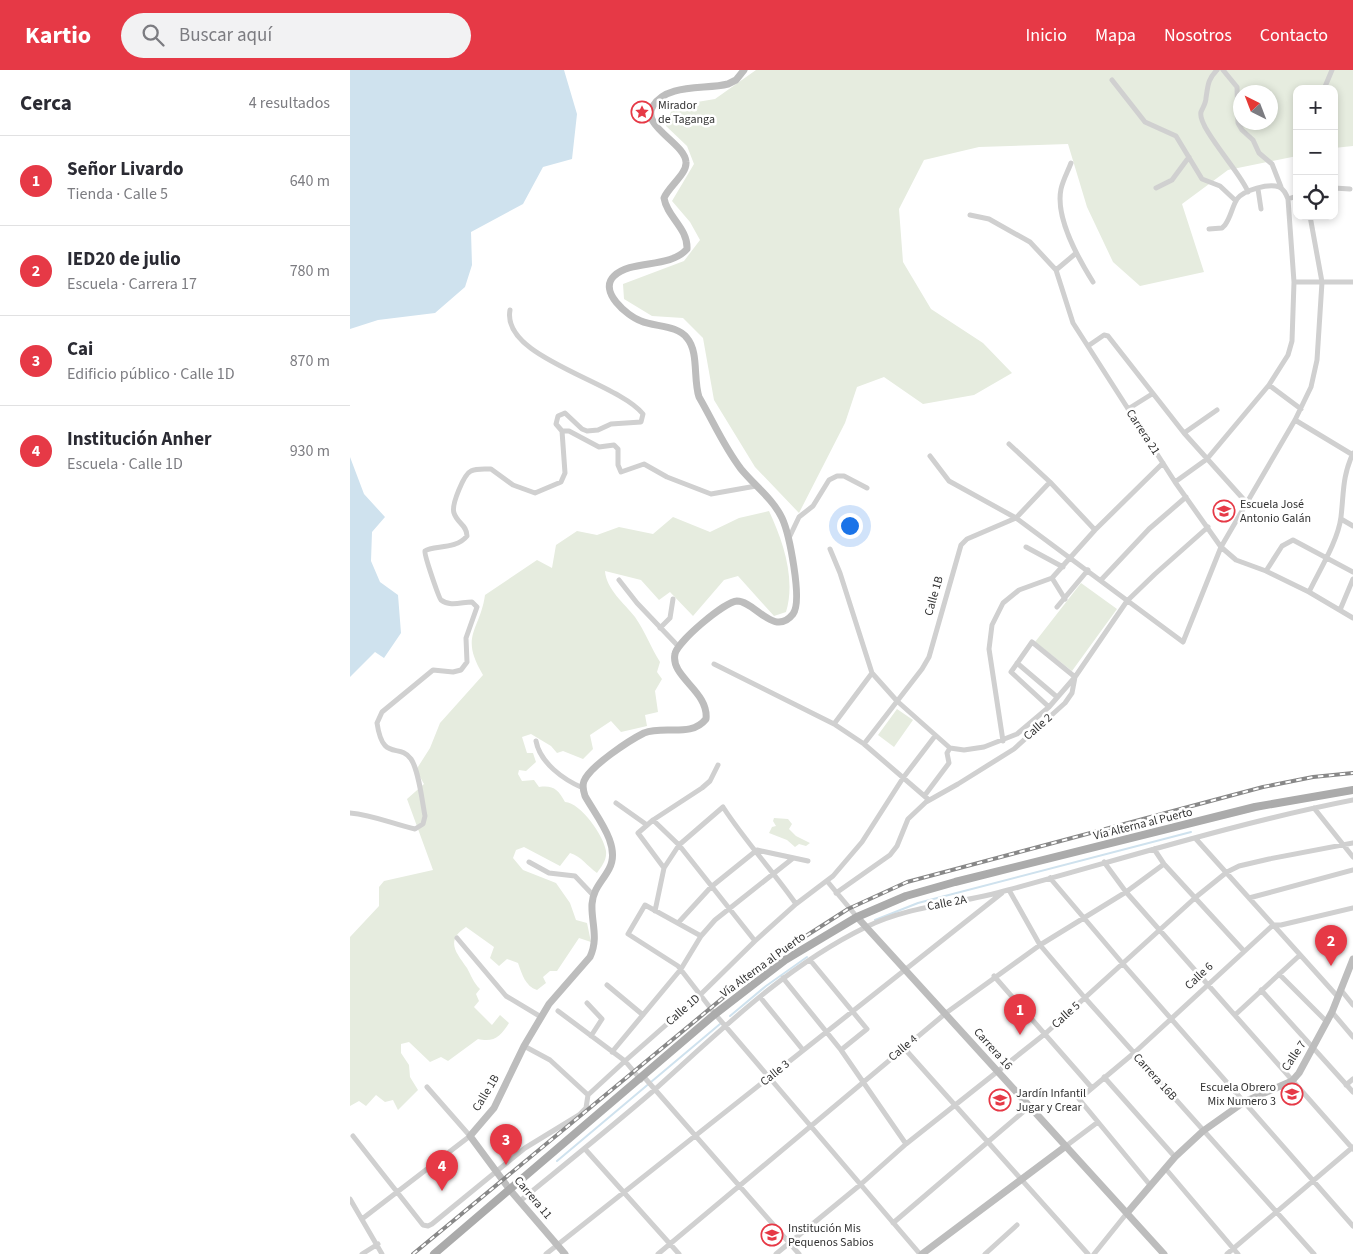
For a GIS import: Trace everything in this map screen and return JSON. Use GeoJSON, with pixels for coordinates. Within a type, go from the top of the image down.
{"type":"FeatureCollection","features":[{"type":"Feature","properties":{"kind":"main road","name":"Vía Alterna al Puerto"},"geometry":{"type":"LineString","coordinates":[[434,1254],[443,1251],[510,1190],[648,1083],[721,1021],[786,960],[862,923],[906,896],[1255,807],[1353,790]]}},
{"type":"Feature","properties":{"kind":"street"},"geometry":{"type":"LineString","coordinates":[[583,788],[589,773],[598,765],[645,733],[662,729],[696,728],[706,719],[704,701],[675,663],[674,655],[678,646],[729,603],[745,603],[775,622],[782,622],[792,616],[797,602],[789,538],[782,516],[729,451],[699,397],[696,386],[693,352],[686,337],[671,329],[634,318],[611,295],[608,289],[611,279],[622,271],[670,260],[682,255],[687,249],[684,233],[665,206],[664,198],[686,163],[685,156],[655,124],[650,116],[653,104],[656,100],[674,91],[728,84],[736,80],[744,70]]}},
{"type":"Feature","properties":{"kind":"street"},"geometry":{"type":"LineString","coordinates":[[1217,70],[1208,81],[1206,100],[1201,115],[1208,132],[1244,180],[1248,192]]}},
{"type":"Feature","properties":{"kind":"street"},"geometry":{"type":"LineString","coordinates":[[1175,482],[1207,459],[1269,385],[1288,355],[1292,341],[1294,282],[1288,199],[1280,187],[1272,164],[1259,153],[1253,140],[1242,130],[1238,122],[1237,87],[1223,70]]}},
{"type":"Feature","properties":{"kind":"street"},"geometry":{"type":"LineString","coordinates":[[1326,85],[1332,70]]}},
{"type":"Feature","properties":{"kind":"street"},"geometry":{"type":"LineString","coordinates":[[1112,80],[1140,117],[1151,125],[1171,132],[1202,179],[1220,186],[1236,201]]}},
{"type":"Feature","properties":{"kind":"street"},"geometry":{"type":"LineString","coordinates":[[1156,188],[1172,180],[1188,157]]}},
{"type":"Feature","properties":{"kind":"street"},"geometry":{"type":"LineString","coordinates":[[1071,163],[1061,191],[1063,217],[1075,254],[1093,282]]}},
{"type":"Feature","properties":{"kind":"street"},"geometry":{"type":"LineString","coordinates":[[1208,229],[1222,228],[1236,201],[1248,192],[1280,187]]}},
{"type":"Feature","properties":{"kind":"street"},"geometry":{"type":"LineString","coordinates":[[1338,188],[1350,189]]}},
{"type":"Feature","properties":{"kind":"street"},"geometry":{"type":"LineString","coordinates":[[1258,189],[1261,209]]}},
{"type":"Feature","properties":{"kind":"street"},"geometry":{"type":"LineString","coordinates":[[1288,199],[1293,197]]}},
{"type":"Feature","properties":{"kind":"street","name":"Carrera 21"},"geometry":{"type":"LineString","coordinates":[[970,215],[989,219],[1030,242],[1056,270],[1073,323],[1175,482],[1221,547],[1236,560],[1266,571],[1353,618]]}},
{"type":"Feature","properties":{"kind":"street"},"geometry":{"type":"LineString","coordinates":[[930,456],[949,480],[1016,518],[1183,642],[1221,547],[1295,420],[1311,387],[1317,360],[1322,282],[1311,220]]}},
{"type":"Feature","properties":{"kind":"street"},"geometry":{"type":"LineString","coordinates":[[1056,270],[1075,254]]}},
{"type":"Feature","properties":{"kind":"street"},"geometry":{"type":"LineString","coordinates":[[1294,282],[1353,282]]}},
{"type":"Feature","properties":{"kind":"street"},"geometry":{"type":"LineString","coordinates":[[350,813],[366,814],[376,820],[386,820],[415,829],[423,824],[425,816],[414,765],[405,754],[388,750],[384,746],[377,723],[382,712],[433,670],[453,672],[461,670],[467,662],[466,638],[477,607],[472,602],[451,604],[438,596],[434,578],[426,562],[425,552],[429,548],[446,548],[467,536],[467,529],[454,514],[453,507],[464,476],[470,471],[491,469],[513,485],[535,493],[561,482],[565,473],[562,430],[556,424],[558,416],[565,413],[582,429],[592,431],[611,424],[641,422],[643,414],[637,407],[604,386],[535,353],[523,343],[512,327],[510,310]]}},
{"type":"Feature","properties":{"kind":"street"},"geometry":{"type":"LineString","coordinates":[[1088,346],[1104,335],[1108,336],[1152,394],[1246,502]]}},
{"type":"Feature","properties":{"kind":"street"},"geometry":{"type":"LineString","coordinates":[[1269,385],[1301,409]]}},
{"type":"Feature","properties":{"kind":"street"},"geometry":{"type":"LineString","coordinates":[[1128,409],[1152,394]]}},
{"type":"Feature","properties":{"kind":"street"},"geometry":{"type":"LineString","coordinates":[[1184,432],[1217,410]]}},
{"type":"Feature","properties":{"kind":"street"},"geometry":{"type":"LineString","coordinates":[[1295,420],[1353,454],[1342,487],[1341,519],[1326,557],[1308,592]]}},
{"type":"Feature","properties":{"kind":"street"},"geometry":{"type":"LineString","coordinates":[[562,430],[569,430],[599,447],[614,446],[618,449],[618,464],[621,472],[644,464],[667,477],[711,494],[756,486]]}},
{"type":"Feature","properties":{"kind":"street"},"geometry":{"type":"LineString","coordinates":[[1010,444],[1050,482],[1095,530]]}},
{"type":"Feature","properties":{"kind":"street"},"geometry":{"type":"LineString","coordinates":[[1003,741],[989,649],[994,619],[1002,603],[1011,595],[1052,578],[1095,530],[1163,463]]}},
{"type":"Feature","properties":{"kind":"street"},"geometry":{"type":"LineString","coordinates":[[789,538],[798,517],[813,506],[829,480],[837,476],[844,476],[867,488]]}},
{"type":"Feature","properties":{"kind":"street","name":"Calle 1B"},"geometry":{"type":"LineString","coordinates":[[864,744],[929,657],[961,545],[967,539],[1016,518],[1050,482]]}},
{"type":"Feature","properties":{"kind":"street"},"geometry":{"type":"LineString","coordinates":[[1101,580],[1150,530],[1186,497]]}},
{"type":"Feature","properties":{"kind":"street"},"geometry":{"type":"LineString","coordinates":[[1341,519],[1353,526]]}},
{"type":"Feature","properties":{"kind":"street","name":"Calle 2"},"geometry":{"type":"LineString","coordinates":[[836,892],[890,855],[897,846],[908,819],[929,800],[1014,748],[1064,703],[1072,693],[1075,677],[1127,602],[1155,574],[1208,527]]}},
{"type":"Feature","properties":{"kind":"street"},"geometry":{"type":"LineString","coordinates":[[1266,571],[1286,543],[1298,541],[1353,572]]}},
{"type":"Feature","properties":{"kind":"street"},"geometry":{"type":"LineString","coordinates":[[1026,547],[1063,567]]}},
{"type":"Feature","properties":{"kind":"street"},"geometry":{"type":"LineString","coordinates":[[830,549],[842,579],[872,673],[897,701],[950,748],[964,750],[1003,741],[1017,734],[1049,707],[1075,677],[1032,642],[1011,672],[1049,707]]}},
{"type":"Feature","properties":{"kind":"street"},"geometry":{"type":"LineString","coordinates":[[1057,607],[1088,570]]}},
{"type":"Feature","properties":{"kind":"street"},"geometry":{"type":"LineString","coordinates":[[1052,578],[1065,599]]}},
{"type":"Feature","properties":{"kind":"street"},"geometry":{"type":"LineString","coordinates":[[1340,610],[1353,579]]}},
{"type":"Feature","properties":{"kind":"street"},"geometry":{"type":"LineString","coordinates":[[619,580],[678,646]]}},
{"type":"Feature","properties":{"kind":"street"},"geometry":{"type":"LineString","coordinates":[[660,628],[670,618],[673,599]]}},
{"type":"Feature","properties":{"kind":"street"},"geometry":{"type":"LineString","coordinates":[[714,664],[834,724],[864,744],[929,800]]}},
{"type":"Feature","properties":{"kind":"street"},"geometry":{"type":"LineString","coordinates":[[1018,664],[1058,697]]}},
{"type":"Feature","properties":{"kind":"street"},"geometry":{"type":"LineString","coordinates":[[834,724],[872,673]]}},
{"type":"Feature","properties":{"kind":"street","name":"Calle 1D"},"geometry":{"type":"LineString","coordinates":[[396,1192],[423,1224],[428,1226],[549,1131],[579,1115],[586,1108],[588,1095],[700,995],[796,904],[827,881],[862,842],[903,778],[935,736]]}},
{"type":"Feature","properties":{"kind":"street"},"geometry":{"type":"LineString","coordinates":[[529,862],[549,873],[575,876],[593,895],[612,862],[613,852],[608,836],[583,788],[562,778],[540,753],[536,741]]}},
{"type":"Feature","properties":{"kind":"street"},"geometry":{"type":"LineString","coordinates":[[925,795],[948,763],[947,753],[950,748]]}},
{"type":"Feature","properties":{"kind":"street"},"geometry":{"type":"LineString","coordinates":[[664,868],[638,833],[653,820],[702,788],[710,781],[718,765]]}},
{"type":"Feature","properties":{"kind":"street"},"geometry":{"type":"LineString","coordinates":[[1353,800],[1314,808],[1196,839],[1300,955],[1353,1005]]}},
{"type":"Feature","properties":{"kind":"street"},"geometry":{"type":"LineString","coordinates":[[616,803],[647,825]]}},
{"type":"Feature","properties":{"kind":"street"},"geometry":{"type":"LineString","coordinates":[[655,911],[664,868],[679,845],[723,807],[738,829],[774,871],[796,904]]}},
{"type":"Feature","properties":{"kind":"street"},"geometry":{"type":"LineString","coordinates":[[1314,808],[1353,858]]}},
{"type":"Feature","properties":{"kind":"street"},"geometry":{"type":"LineString","coordinates":[[653,820],[679,845],[755,941]]}},
{"type":"Feature","properties":{"kind":"street","name":"Calle 2A"},"geometry":{"type":"LineString","coordinates":[[520,1201],[585,1149],[648,1083],[721,1021],[760,997],[862,923],[916,909],[1007,891],[1104,862],[1196,839]]}},
{"type":"Feature","properties":{"kind":"street","name":"Calle 5"},"geometry":{"type":"LineString","coordinates":[[776,1254],[860,1185],[906,1144],[1046,1033],[1196,897],[1227,872],[1239,866],[1269,858],[1353,843]]}},
{"type":"Feature","properties":{"kind":"street"},"geometry":{"type":"LineString","coordinates":[[1154,849],[1164,864],[1243,950]]}},
{"type":"Feature","properties":{"kind":"street"},"geometry":{"type":"LineString","coordinates":[[757,850],[808,861]]}},
{"type":"Feature","properties":{"kind":"street"},"geometry":{"type":"LineString","coordinates":[[678,923],[711,887],[757,850]]}},
{"type":"Feature","properties":{"kind":"street","name":"Calle 1D"},"geometry":{"type":"LineString","coordinates":[[612,1052],[681,969],[701,936],[728,908],[792,859]]}},
{"type":"Feature","properties":{"kind":"street"},"geometry":{"type":"LineString","coordinates":[[1104,862],[1126,892],[1353,1148],[1313,1179],[1228,1254]]}},
{"type":"Feature","properties":{"kind":"street","name":"Calle 4"},"geometry":{"type":"LineString","coordinates":[[658,1254],[946,1013],[994,976],[1126,892],[1164,864]]}},
{"type":"Feature","properties":{"kind":"street"},"geometry":{"type":"LineString","coordinates":[[1249,898],[1353,870]]}},
{"type":"Feature","properties":{"kind":"street"},"geometry":{"type":"LineString","coordinates":[[1050,878],[1122,964],[1353,1226]]}},
{"type":"Feature","properties":{"kind":"street","name":"Carrera 16"},"geometry":{"type":"LineString","coordinates":[[827,881],[862,923],[1164,1254]]}},
{"type":"Feature","properties":{"kind":"street","name":"Carrera 16B"},"geometry":{"type":"LineString","coordinates":[[1007,891],[1040,945],[1314,1254]]}},
{"type":"Feature","properties":{"kind":"street","name":"Calle 3"},"geometry":{"type":"LineString","coordinates":[[546,1254],[696,1137],[905,969],[1007,891]]}},
{"type":"Feature","properties":{"kind":"street","name":"Calle 1B"},"geometry":{"type":"LineString","coordinates":[[362,1219],[470,1136],[494,1108],[524,1046],[549,1004],[590,957],[595,948],[593,895]]}},
{"type":"Feature","properties":{"kind":"street"},"geometry":{"type":"LineString","coordinates":[[701,936],[645,905],[628,934],[681,969],[721,1021],[921,1254],[1098,1122],[1150,1185]]}},
{"type":"Feature","properties":{"kind":"street"},"geometry":{"type":"LineString","coordinates":[[1273,925],[1281,925],[1353,908]]}},
{"type":"Feature","properties":{"kind":"street","name":"Calle 6"},"geometry":{"type":"LineString","coordinates":[[1098,1122],[1079,1099],[1134,1053],[1243,950],[1273,925]]}},
{"type":"Feature","properties":{"kind":"street"},"geometry":{"type":"LineString","coordinates":[[458,938],[506,996],[541,1017]]}},
{"type":"Feature","properties":{"kind":"street"},"geometry":{"type":"LineString","coordinates":[[1235,1015],[1300,955]]}},
{"type":"Feature","properties":{"kind":"street"},"geometry":{"type":"LineString","coordinates":[[810,960],[867,1029],[841,1050]]}},
{"type":"Feature","properties":{"kind":"street","name":"Calle 7"},"geometry":{"type":"LineString","coordinates":[[1127,1213],[1175,1157],[1203,1131],[1244,1102],[1292,1081],[1314,1047],[1327,1022],[1352,965]]}},
{"type":"Feature","properties":{"kind":"street"},"geometry":{"type":"LineString","coordinates":[[1279,974],[1327,1022]]}},
{"type":"Feature","properties":{"kind":"street"},"geometry":{"type":"LineString","coordinates":[[994,976],[1046,1033],[1092,1088]]}},
{"type":"Feature","properties":{"kind":"street"},"geometry":{"type":"LineString","coordinates":[[784,978],[841,1050],[906,1144]]}},
{"type":"Feature","properties":{"kind":"street"},"geometry":{"type":"LineString","coordinates":[[607,985],[643,1015]]}},
{"type":"Feature","properties":{"kind":"street"},"geometry":{"type":"LineString","coordinates":[[1261,990],[1353,1092]]}},
{"type":"Feature","properties":{"kind":"street"},"geometry":{"type":"LineString","coordinates":[[760,997],[804,1050]]}},
{"type":"Feature","properties":{"kind":"street"},"geometry":{"type":"LineString","coordinates":[[587,1003],[602,1019],[591,1036]]}},
{"type":"Feature","properties":{"kind":"street"},"geometry":{"type":"LineString","coordinates":[[558,1011],[625,1061],[648,1083],[799,1254]]}},
{"type":"Feature","properties":{"kind":"street"},"geometry":{"type":"LineString","coordinates":[[1332,1012],[1353,1037]]}},
{"type":"Feature","properties":{"kind":"street"},"geometry":{"type":"LineString","coordinates":[[524,1046],[550,1060],[588,1095]]}},
{"type":"Feature","properties":{"kind":"street"},"geometry":{"type":"LineString","coordinates":[[904,1048],[1088,1254]]}},
{"type":"Feature","properties":{"kind":"street"},"geometry":{"type":"LineString","coordinates":[[1104,1077],[1175,1157]]}},
{"type":"Feature","properties":{"kind":"street"},"geometry":{"type":"LineString","coordinates":[[1346,1084],[1353,1079]]}},
{"type":"Feature","properties":{"kind":"street","name":"Carrera 11"},"geometry":{"type":"LineString","coordinates":[[426,1087],[470,1136],[510,1190],[565,1254]]}},
{"type":"Feature","properties":{"kind":"street"},"geometry":{"type":"LineString","coordinates":[[893,1223],[1030,1106]]}},
{"type":"Feature","properties":{"kind":"street"},"geometry":{"type":"LineString","coordinates":[[353,1136],[396,1192]]}},
{"type":"Feature","properties":{"kind":"street"},"geometry":{"type":"LineString","coordinates":[[585,1149],[678,1254]]}},
{"type":"Feature","properties":{"kind":"street"},"geometry":{"type":"LineString","coordinates":[[1165,1168],[1238,1254]]}},
{"type":"Feature","properties":{"kind":"street"},"geometry":{"type":"LineString","coordinates":[[350,1199],[378,1244],[382,1254]]}},
{"type":"Feature","properties":{"kind":"street"},"geometry":{"type":"LineString","coordinates":[[1094,1254],[1127,1213]]}},
{"type":"Feature","properties":{"kind":"street"},"geometry":{"type":"LineString","coordinates":[[985,1254],[1017,1225]]}},
{"type":"Feature","properties":{"kind":"street"},"geometry":{"type":"LineString","coordinates":[[362,1254],[378,1244]]}},
{"type":"Feature","properties":{"kind":"shaded area"},"geometry":{"type":"Polygon","coordinates":[[[756,70],[1353,70],[1353,146],[1338,148],[1338,85],[1293,85],[1293,157],[1228,170],[1182,204],[1204,272],[1140,286],[1113,262],[1087,207],[1068,144],[979,147],[924,160],[899,209],[903,262],[931,309],[983,343],[1012,373],[974,395],[923,404],[884,377],[857,387],[845,423],[799,513],[755,467],[714,400],[703,338],[683,318],[652,316],[624,299],[623,284],[684,261],[700,240],[690,222],[672,201],[694,164],[687,146],[666,126],[673,106],[715,99],[756,70]]]}},
{"type":"Feature","properties":{"kind":"shaded area"},"geometry":{"type":"Polygon","coordinates":[[[769,511],[787,560],[790,587],[786,612],[774,616],[738,576],[724,580],[693,616],[670,592],[659,600],[641,580],[605,571],[612,590],[639,622],[660,662],[657,672],[662,679],[655,691],[658,712],[645,715],[647,726],[621,732],[611,721],[590,735],[593,749],[583,759],[563,751],[557,753],[551,746],[531,734],[522,737],[527,753],[533,753],[536,762],[526,771],[519,770],[518,774],[522,781],[534,780],[539,787],[552,787],[565,802],[578,808],[591,821],[601,837],[606,857],[597,873],[581,859],[570,853],[560,866],[524,847],[516,850],[513,858],[523,870],[556,883],[570,903],[576,920],[587,923],[591,942],[579,938],[557,971],[550,971],[543,977],[546,983],[537,990],[527,983],[518,963],[507,959],[499,966],[490,958],[494,947],[466,927],[456,937],[454,942],[456,952],[480,989],[476,994],[479,1001],[474,1007],[492,1025],[500,1015],[509,1023],[503,1032],[493,1039],[478,1039],[448,1061],[441,1057],[430,1062],[409,1042],[401,1044],[401,1053],[409,1065],[410,1077],[418,1090],[398,1110],[393,1100],[385,1102],[376,1095],[366,1106],[359,1101],[350,1106],[350,937],[379,906],[379,887],[384,881],[433,870],[407,799],[424,784],[416,770],[430,748],[440,723],[483,675],[472,651],[472,642],[485,595],[537,560],[552,568],[556,545],[577,531],[597,535],[619,527],[653,534],[673,517],[710,532],[739,518],[769,511]]]}},
{"type":"Feature","properties":{"kind":"shaded area"},"geometry":{"type":"Polygon","coordinates":[[[1081,583],[1117,609],[1072,671],[1035,642],[1081,583]]]}},
{"type":"Feature","properties":{"kind":"shaded area"},"geometry":{"type":"Polygon","coordinates":[[[897,709],[913,720],[894,747],[878,735],[897,709]]]}},
{"type":"Feature","properties":{"kind":"shaded area"},"geometry":{"type":"Polygon","coordinates":[[[774,818],[788,819],[792,824],[789,829],[796,836],[810,843],[806,846],[799,844],[795,847],[787,840],[769,833],[772,827],[776,826],[773,821],[774,818]]]}},
{"type":"Feature","properties":{"kind":"water"},"geometry":{"type":"Polygon","coordinates":[[[350,70],[564,70],[577,114],[572,159],[543,167],[523,204],[471,232],[472,265],[465,287],[435,313],[378,320],[350,329],[350,70]]]}},
{"type":"Feature","properties":{"kind":"water"},"geometry":{"type":"Polygon","coordinates":[[[350,457],[364,494],[385,517],[372,532],[371,561],[380,582],[398,595],[401,633],[384,658],[375,652],[350,677],[350,457]]]}},
{"type":"Feature","properties":{"kind":"waterway"},"geometry":{"type":"LineString","coordinates":[[875,920],[918,903],[1191,832]]}},
{"type":"Feature","properties":{"kind":"waterway"},"geometry":{"type":"LineString","coordinates":[[730,1016],[766,986],[807,957]]}},
{"type":"Feature","properties":{"kind":"waterway"},"geometry":{"type":"LineString","coordinates":[[557,1161],[720,1024]]}},
{"type":"Feature","properties":{"kind":"railway"},"geometry":{"type":"LineString","coordinates":[[413,1254],[770,959],[848,909],[907,882],[1263,787],[1313,777],[1353,773]]}},
{"type":"Feature","properties":{"kind":"place","name":"Mirador de Taganga"},"geometry":{"type":"Point","coordinates":[642,112]}},
{"type":"Feature","properties":{"kind":"place","name":"Escuela José Antonio Galán"},"geometry":{"type":"Point","coordinates":[1224,511]}},
{"type":"Feature","properties":{"kind":"place","name":"IED20 de julio"},"geometry":{"type":"Point","coordinates":[1331,966]}},
{"type":"Feature","properties":{"kind":"place","name":"Señor Livardo"},"geometry":{"type":"Point","coordinates":[1020,1035]}},
{"type":"Feature","properties":{"kind":"place","name":"Escuela Obrero Mix Numero 3"},"geometry":{"type":"Point","coordinates":[1292,1094]}},
{"type":"Feature","properties":{"kind":"place","name":"Jardín Infantil Jugar y Crear"},"geometry":{"type":"Point","coordinates":[1000,1100]}},
{"type":"Feature","properties":{"kind":"place","name":"Cai"},"geometry":{"type":"Point","coordinates":[506,1165]}},
{"type":"Feature","properties":{"kind":"place","name":"Institución Anher"},"geometry":{"type":"Point","coordinates":[442,1191]}},
{"type":"Feature","properties":{"kind":"place","name":"Institución Mis Pequenos Sabios"},"geometry":{"type":"Point","coordinates":[772,1235]}}]}
